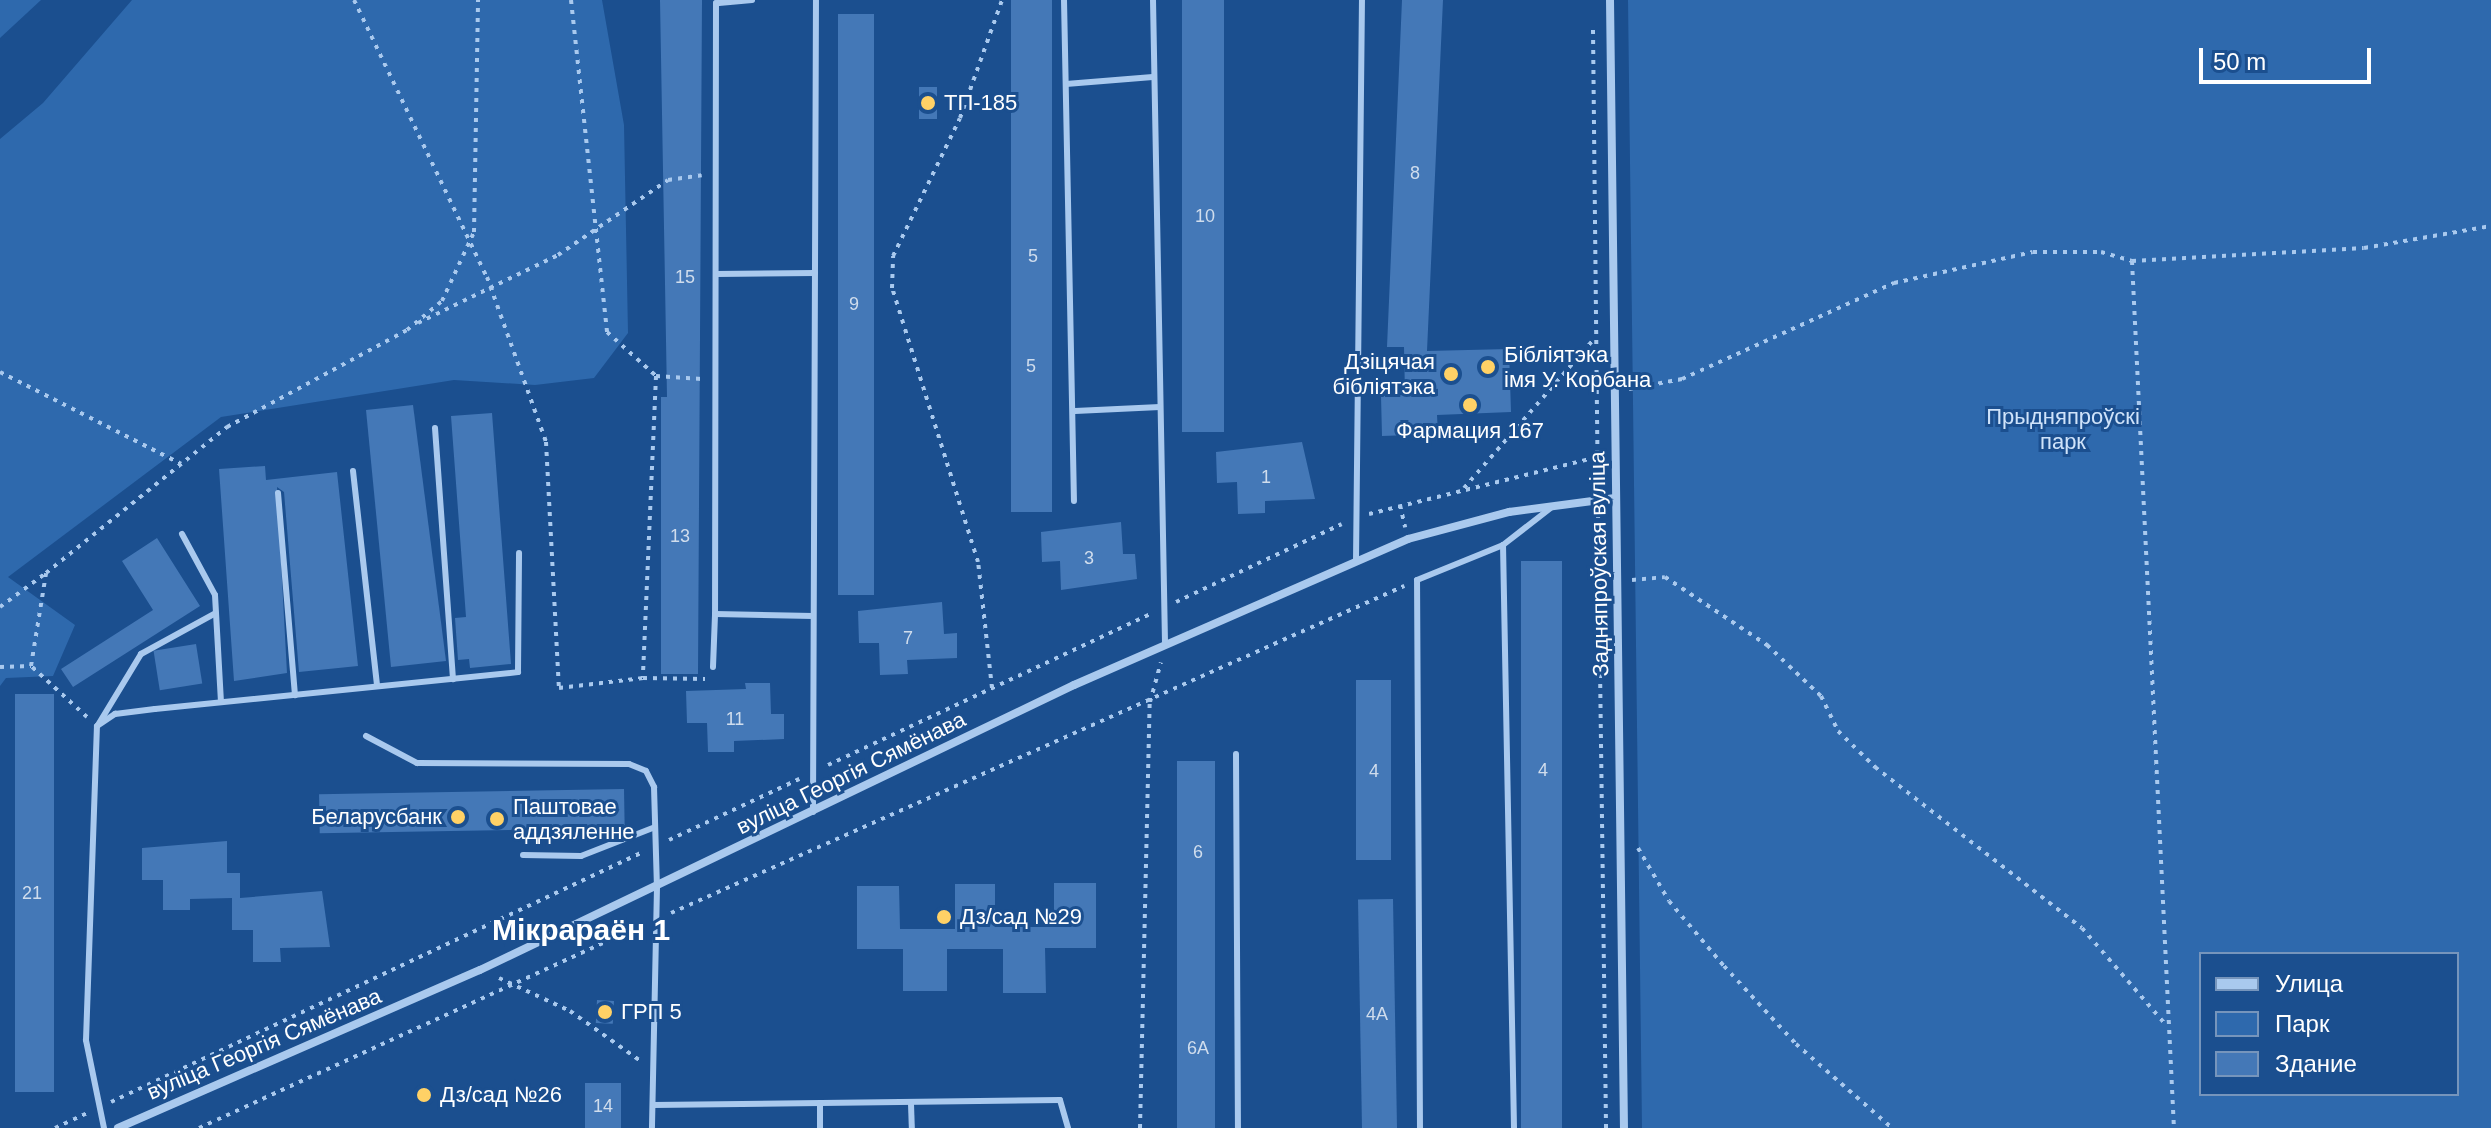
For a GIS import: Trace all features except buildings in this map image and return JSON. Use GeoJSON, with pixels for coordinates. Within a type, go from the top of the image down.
{"type":"FeatureCollection","features":[{"type":"Feature","properties":{"kind":"street","name":"Задняпроўская вуліца"},"geometry":{"type":"LineString","coordinates":[[1610,0],[1624,1128]]}},
{"type":"Feature","properties":{"kind":"street","name":"вуліца Георгія Сямёнава"},"geometry":{"type":"LineString","coordinates":[[118,1128],[480,970],[1165,645],[1408,539],[1557,503],[1615,498]]}},
{"type":"Feature","properties":{"kind":"lane"},"geometry":{"type":"LineString","coordinates":[[713,667],[716,2],[752,0]]}},
{"type":"Feature","properties":{"kind":"lane"},"geometry":{"type":"LineString","coordinates":[[813,812],[816,0]]}},
{"type":"Feature","properties":{"kind":"lane"},"geometry":{"type":"LineString","coordinates":[[1064,0],[1075,411],[1074,501]]}},
{"type":"Feature","properties":{"kind":"lane"},"geometry":{"type":"LineString","coordinates":[[1153,0],[1165,645]]}},
{"type":"Feature","properties":{"kind":"lane"},"geometry":{"type":"LineString","coordinates":[[1356,561],[1362,0]]}},
{"type":"Feature","properties":{"kind":"lane"},"geometry":{"type":"LineString","coordinates":[[1066,84],[1153,77]]}},
{"type":"Feature","properties":{"kind":"lane"},"geometry":{"type":"LineString","coordinates":[[716,274],[815,273]]}},
{"type":"Feature","properties":{"kind":"lane"},"geometry":{"type":"LineString","coordinates":[[1075,411],[1160,407]]}},
{"type":"Feature","properties":{"kind":"lane"},"geometry":{"type":"LineString","coordinates":[[435,428],[453,679]]}},
{"type":"Feature","properties":{"kind":"lane"},"geometry":{"type":"LineString","coordinates":[[353,471],[377,686]]}},
{"type":"Feature","properties":{"kind":"lane"},"geometry":{"type":"LineString","coordinates":[[278,493],[295,695]]}},
{"type":"Feature","properties":{"kind":"lane"},"geometry":{"type":"LineString","coordinates":[[1420,1128],[1417,580],[1503,545],[1557,503]]}},
{"type":"Feature","properties":{"kind":"lane"},"geometry":{"type":"LineString","coordinates":[[182,534],[215,595],[221,702]]}},
{"type":"Feature","properties":{"kind":"lane"},"geometry":{"type":"LineString","coordinates":[[1503,545],[1514,1128]]}},
{"type":"Feature","properties":{"kind":"lane"},"geometry":{"type":"LineString","coordinates":[[97,726],[115,714],[518,672],[519,553]]}},
{"type":"Feature","properties":{"kind":"lane"},"geometry":{"type":"LineString","coordinates":[[104,1128],[86,1040],[97,726],[141,654],[216,613]]}},
{"type":"Feature","properties":{"kind":"lane"},"geometry":{"type":"LineString","coordinates":[[715,614],[813,616]]}},
{"type":"Feature","properties":{"kind":"lane"},"geometry":{"type":"LineString","coordinates":[[366,736],[417,763],[629,764],[646,771],[654,787],[657,887],[652,1128]]}},
{"type":"Feature","properties":{"kind":"lane"},"geometry":{"type":"LineString","coordinates":[[1236,754],[1238,1128]]}},
{"type":"Feature","properties":{"kind":"lane"},"geometry":{"type":"LineString","coordinates":[[523,855],[581,856],[655,827]]}},
{"type":"Feature","properties":{"kind":"lane"},"geometry":{"type":"LineString","coordinates":[[653,1105],[1060,1100],[1068,1128]]}},
{"type":"Feature","properties":{"kind":"lane"},"geometry":{"type":"LineString","coordinates":[[911,1104],[912,1128]]}},
{"type":"Feature","properties":{"kind":"lane"},"geometry":{"type":"LineString","coordinates":[[820,1105],[820,1128]]}},
{"type":"Feature","properties":{"kind":"path"},"geometry":{"type":"LineString","coordinates":[[354,0],[469,250],[491,288],[546,442],[559,688],[643,678],[705,679],[713,667]]}},
{"type":"Feature","properties":{"kind":"path"},"geometry":{"type":"LineString","coordinates":[[412,327],[442,301],[469,250],[478,0]]}},
{"type":"Feature","properties":{"kind":"path"},"geometry":{"type":"LineString","coordinates":[[571,0],[607,332],[656,376],[716,380]]}},
{"type":"Feature","properties":{"kind":"path"},"geometry":{"type":"LineString","coordinates":[[992,688],[978,562],[892,288],[893,256],[960,118],[1002,0]]}},
{"type":"Feature","properties":{"kind":"path"},"geometry":{"type":"LineString","coordinates":[[1592,15],[1606,1128]]}},
{"type":"Feature","properties":{"kind":"path"},"geometry":{"type":"LineString","coordinates":[[0,607],[227,427],[491,288],[596,228],[668,180],[716,173]]}},
{"type":"Feature","properties":{"kind":"path"},"geometry":{"type":"LineString","coordinates":[[1615,392],[1682,379],[1894,283],[2033,252],[2101,252],[2132,261],[2364,248],[2491,226]]}},
{"type":"Feature","properties":{"kind":"path"},"geometry":{"type":"LineString","coordinates":[[2132,261],[2174,1128]]}},
{"type":"Feature","properties":{"kind":"path"},"geometry":{"type":"LineString","coordinates":[[1463,490],[1596,337]]}},
{"type":"Feature","properties":{"kind":"path"},"geometry":{"type":"LineString","coordinates":[[0,372],[181,464]]}},
{"type":"Feature","properties":{"kind":"path"},"geometry":{"type":"LineString","coordinates":[[643,678],[656,376]]}},
{"type":"Feature","properties":{"kind":"path"},"geometry":{"type":"LineString","coordinates":[[31,666],[46,573]]}},
{"type":"Feature","properties":{"kind":"path"},"geometry":{"type":"LineString","coordinates":[[1618,581],[1665,577],[1767,645],[1821,696],[1838,731],[1875,767],[2082,928],[2167,1026]]}},
{"type":"Feature","properties":{"kind":"path"},"geometry":{"type":"LineString","coordinates":[[199,1128],[511,984],[1150,702],[1417,580]]}},
{"type":"Feature","properties":{"kind":"path"},"geometry":{"type":"LineString","coordinates":[[1140,1128],[1150,702],[1165,645]]}},
{"type":"Feature","properties":{"kind":"path"},"geometry":{"type":"LineString","coordinates":[[0,667],[31,666],[97,726]]}},
{"type":"Feature","properties":{"kind":"path"},"geometry":{"type":"LineString","coordinates":[[1635,841],[1661,890],[1724,966],[1796,1044],[1892,1128]]}},
{"type":"Feature","properties":{"kind":"path"},"geometry":{"type":"LineString","coordinates":[[480,970],[570,1011],[638,1059],[653,1082]]}},
{"type":"Feature","properties":{"kind":"green space"},"geometry":{"type":"Polygon","coordinates":[[[0,0],[41,0],[0,38],[0,0]]]}},
{"type":"Feature","properties":{"kind":"green space"},"geometry":{"type":"Polygon","coordinates":[[[132,0],[602,0],[624,125],[628,333],[594,378],[535,385],[454,380],[221,417],[8,577],[75,625],[53,676],[6,678],[0,686],[0,139],[43,103],[132,0]]]}},
{"type":"Feature","properties":{"kind":"green space","name":"Прыдняпроўскі парк"},"geometry":{"type":"Polygon","coordinates":[[[1628,0],[2491,0],[2491,1128],[1642,1128],[1628,0]]]}},
{"type":"Feature","properties":{"kind":"place","name":"ТП-185"},"geometry":{"type":"Point","coordinates":[928,103]}},
{"type":"Feature","properties":{"kind":"place","name":"Бібліятэка імя У. Корбана"},"geometry":{"type":"Point","coordinates":[1488,367]}},
{"type":"Feature","properties":{"kind":"place","name":"Дзіцячая бібліятэка"},"geometry":{"type":"Point","coordinates":[1451,374]}},
{"type":"Feature","properties":{"kind":"place","name":"Фармация 167"},"geometry":{"type":"Point","coordinates":[1470,405]}},
{"type":"Feature","properties":{"kind":"place","name":"Беларусбанк"},"geometry":{"type":"Point","coordinates":[458,817]}},
{"type":"Feature","properties":{"kind":"place","name":"Паштовае аддзяленне"},"geometry":{"type":"Point","coordinates":[497,819]}},
{"type":"Feature","properties":{"kind":"place","name":"Дз/сад №29"},"geometry":{"type":"Point","coordinates":[944,917]}},
{"type":"Feature","properties":{"kind":"place","name":"ГРП 5"},"geometry":{"type":"Point","coordinates":[605,1012]}},
{"type":"Feature","properties":{"kind":"place","name":"Дз/сад №26"},"geometry":{"type":"Point","coordinates":[424,1095]}},
{"type":"Feature","properties":{"kind":"district","name":"Мікрараён 1"},"geometry":{"type":"Point","coordinates":[581,930]}}]}
